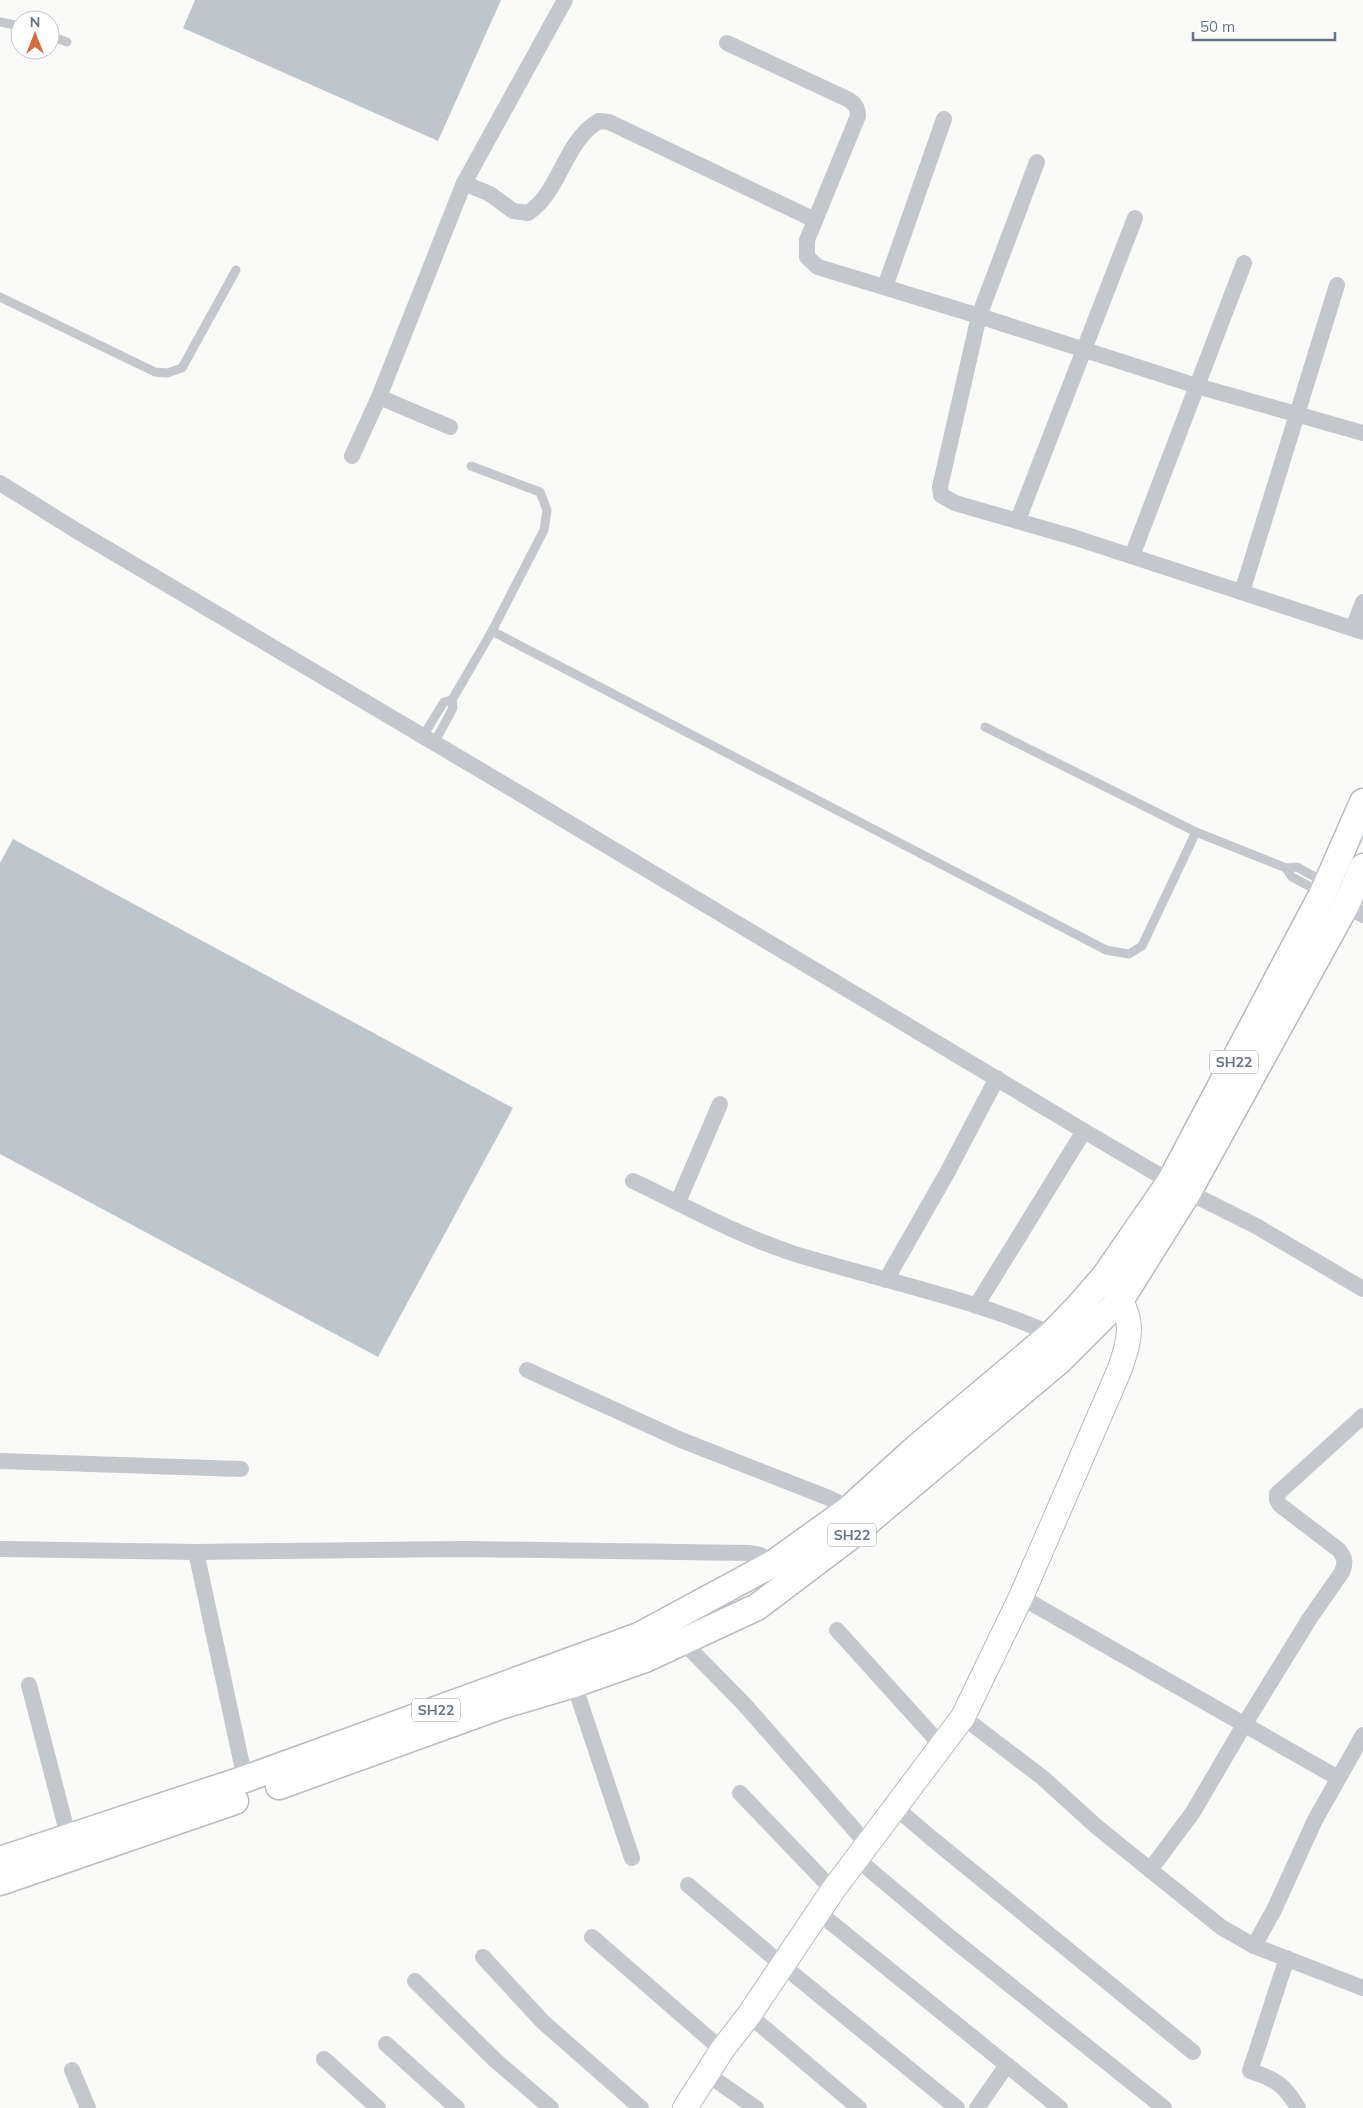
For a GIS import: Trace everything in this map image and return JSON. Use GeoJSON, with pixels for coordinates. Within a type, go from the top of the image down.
{"type":"FeatureCollection","features":[{"type":"Feature","properties":{"kind":"main road","name":"SH22"},"geometry":{"type":"LineString","coordinates":[[0,1860],[245,1779],[344,1753],[574,1684],[645,1660],[757,1608],[856,1518],[1059,1362],[1121,1299],[1226,1101],[1363,802]]}},
{"type":"Feature","properties":{"kind":"main road","name":"SH22"},"geometry":{"type":"LineString","coordinates":[[1226,1101],[1355,910],[1363,867]]}},
{"type":"Feature","properties":{"kind":"main road","name":"SH22"},"geometry":{"type":"LineString","coordinates":[[0,1882],[344,1753],[639,1636],[856,1518],[914,1450],[1052,1334],[1079,1306],[1179,1187]]}},
{"type":"Feature","properties":{"kind":"main road"},"geometry":{"type":"LineString","coordinates":[[685,2108],[722,2050],[749,2015],[781,1964],[833,1890],[963,1717],[1021,1597],[1119,1371],[1129,1342],[1129,1322],[1121,1299],[1104,1276]]}},
{"type":"Feature","properties":{"kind":"street"},"geometry":{"type":"LineString","coordinates":[[352,456],[379,397],[464,183],[565,0]]}},
{"type":"Feature","properties":{"kind":"street"},"geometry":{"type":"LineString","coordinates":[[727,43],[843,96],[855,104],[858,110],[858,116],[815,220],[807,245],[807,257],[818,267],[1085,349],[1197,386],[1298,414],[1362,428]]}},
{"type":"Feature","properties":{"kind":"street"},"geometry":{"type":"LineString","coordinates":[[884,287],[944,119]]}},
{"type":"Feature","properties":{"kind":"street"},"geometry":{"type":"LineString","coordinates":[[464,183],[490,194],[513,211],[528,213],[544,198],[582,134],[599,121],[609,122],[815,220]]}},
{"type":"Feature","properties":{"kind":"street"},"geometry":{"type":"LineString","coordinates":[[1037,162],[979,316],[940,487],[941,495],[946,500],[955,503],[1018,520],[1358,630],[1363,602]]}},
{"type":"Feature","properties":{"kind":"street"},"geometry":{"type":"LineString","coordinates":[[1018,520],[1135,218]]}},
{"type":"Feature","properties":{"kind":"street"},"geometry":{"type":"LineString","coordinates":[[1132,556],[1244,263]]}},
{"type":"Feature","properties":{"kind":"street"},"geometry":{"type":"LineString","coordinates":[[1242,592],[1337,286]]}},
{"type":"Feature","properties":{"kind":"street"},"geometry":{"type":"LineString","coordinates":[[379,397],[450,427]]}},
{"type":"Feature","properties":{"kind":"street"},"geometry":{"type":"LineString","coordinates":[[0,483],[77,531],[1084,1131],[1179,1187],[1256,1226],[1363,1289]]}},
{"type":"Feature","properties":{"kind":"street"},"geometry":{"type":"LineString","coordinates":[[1325,888],[1355,910]]}},
{"type":"Feature","properties":{"kind":"street"},"geometry":{"type":"LineString","coordinates":[[886,1280],[947,1174],[997,1078]]}},
{"type":"Feature","properties":{"kind":"street"},"geometry":{"type":"LineString","coordinates":[[678,1202],[720,1104]]}},
{"type":"Feature","properties":{"kind":"street"},"geometry":{"type":"LineString","coordinates":[[976,1306],[1084,1131]]}},
{"type":"Feature","properties":{"kind":"street"},"geometry":{"type":"LineString","coordinates":[[633,1181],[760,1241],[794,1253],[1016,1318],[1052,1334]]}},
{"type":"Feature","properties":{"kind":"street"},"geometry":{"type":"LineString","coordinates":[[527,1370],[681,1440],[830,1498],[843,1505],[856,1518]]}},
{"type":"Feature","properties":{"kind":"street"},"geometry":{"type":"LineString","coordinates":[[1150,1870],[1193,1812],[1310,1618],[1346,1564],[1339,1550],[1280,1505],[1277,1500],[1277,1494],[1363,1416]]}},
{"type":"Feature","properties":{"kind":"street"},"geometry":{"type":"LineString","coordinates":[[0,1461],[241,1469]]}},
{"type":"Feature","properties":{"kind":"street"},"geometry":{"type":"LineString","coordinates":[[0,1549],[196,1552],[465,1549],[711,1554],[748,1553],[760,1555],[774,1563]]}},
{"type":"Feature","properties":{"kind":"street"},"geometry":{"type":"LineString","coordinates":[[196,1552],[245,1779]]}},
{"type":"Feature","properties":{"kind":"street"},"geometry":{"type":"LineString","coordinates":[[1021,1597],[1338,1778]]}},
{"type":"Feature","properties":{"kind":"street"},"geometry":{"type":"LineString","coordinates":[[837,1630],[941,1745]]}},
{"type":"Feature","properties":{"kind":"street"},"geometry":{"type":"LineString","coordinates":[[683,1642],[744,1704],[862,1852],[951,1938],[1164,2108]]}},
{"type":"Feature","properties":{"kind":"street"},"geometry":{"type":"LineString","coordinates":[[574,1684],[632,1858]]}},
{"type":"Feature","properties":{"kind":"street"},"geometry":{"type":"LineString","coordinates":[[29,1685],[69,1838]]}},
{"type":"Feature","properties":{"kind":"street"},"geometry":{"type":"LineString","coordinates":[[963,1717],[1036,1772],[1097,1827],[1221,1927],[1254,1946],[1363,1988]]}},
{"type":"Feature","properties":{"kind":"street"},"geometry":{"type":"LineString","coordinates":[[1254,1946],[1274,1910],[1315,1820],[1363,1735]]}},
{"type":"Feature","properties":{"kind":"street"},"geometry":{"type":"LineString","coordinates":[[740,1793],[833,1890]]}},
{"type":"Feature","properties":{"kind":"street"},"geometry":{"type":"LineString","coordinates":[[895,1806],[930,1837],[1193,2052]]}},
{"type":"Feature","properties":{"kind":"street"},"geometry":{"type":"LineString","coordinates":[[688,1885],[781,1964],[958,2108]]}},
{"type":"Feature","properties":{"kind":"street"},"geometry":{"type":"LineString","coordinates":[[818,1912],[1060,2108]]}},
{"type":"Feature","properties":{"kind":"street"},"geometry":{"type":"LineString","coordinates":[[592,1938],[722,2050]]}},
{"type":"Feature","properties":{"kind":"street"},"geometry":{"type":"LineString","coordinates":[[483,1957],[543,2022],[641,2108]]}},
{"type":"Feature","properties":{"kind":"street"},"geometry":{"type":"LineString","coordinates":[[1287,1958],[1250,2071],[1269,2077],[1278,2083],[1290,2094],[1298,2108]]}},
{"type":"Feature","properties":{"kind":"street"},"geometry":{"type":"LineString","coordinates":[[415,1981],[496,2061],[551,2108]]}},
{"type":"Feature","properties":{"kind":"street"},"geometry":{"type":"LineString","coordinates":[[749,2015],[858,2108]]}},
{"type":"Feature","properties":{"kind":"street"},"geometry":{"type":"LineString","coordinates":[[386,2044],[457,2108]]}},
{"type":"Feature","properties":{"kind":"street"},"geometry":{"type":"LineString","coordinates":[[324,2059],[378,2108]]}},
{"type":"Feature","properties":{"kind":"street"},"geometry":{"type":"LineString","coordinates":[[978,2108],[1007,2065]]}},
{"type":"Feature","properties":{"kind":"street"},"geometry":{"type":"LineString","coordinates":[[72,2070],[88,2108]]}},
{"type":"Feature","properties":{"kind":"street"},"geometry":{"type":"LineString","coordinates":[[707,2074],[756,2108]]}},
{"type":"Feature","properties":{"kind":"lane"},"geometry":{"type":"LineString","coordinates":[[60,40],[67,42]]}},
{"type":"Feature","properties":{"kind":"lane"},"geometry":{"type":"LineString","coordinates":[[0,297],[155,372],[167,373],[182,368],[236,270]]}},
{"type":"Feature","properties":{"kind":"lane"},"geometry":{"type":"LineString","coordinates":[[429,739],[444,702],[452,700],[492,631],[544,530],[547,510],[540,492],[471,466]]}},
{"type":"Feature","properties":{"kind":"lane"},"geometry":{"type":"LineString","coordinates":[[492,631],[1106,950],[1128,954],[1142,946],[1196,832]]}},
{"type":"Feature","properties":{"kind":"lane"},"geometry":{"type":"LineString","coordinates":[[985,727],[1196,832],[1286,868],[1292,877],[1325,888]]}},
{"type":"Feature","properties":{"kind":"shaded area"},"geometry":{"type":"Polygon","coordinates":[[[195,0],[501,0],[438,141],[183,28],[195,0]]]}},
{"type":"Feature","properties":{"kind":"shaded area"},"geometry":{"type":"Polygon","coordinates":[[[13,839],[513,1108],[378,1357],[0,1154],[0,863],[13,839]]]}}]}
